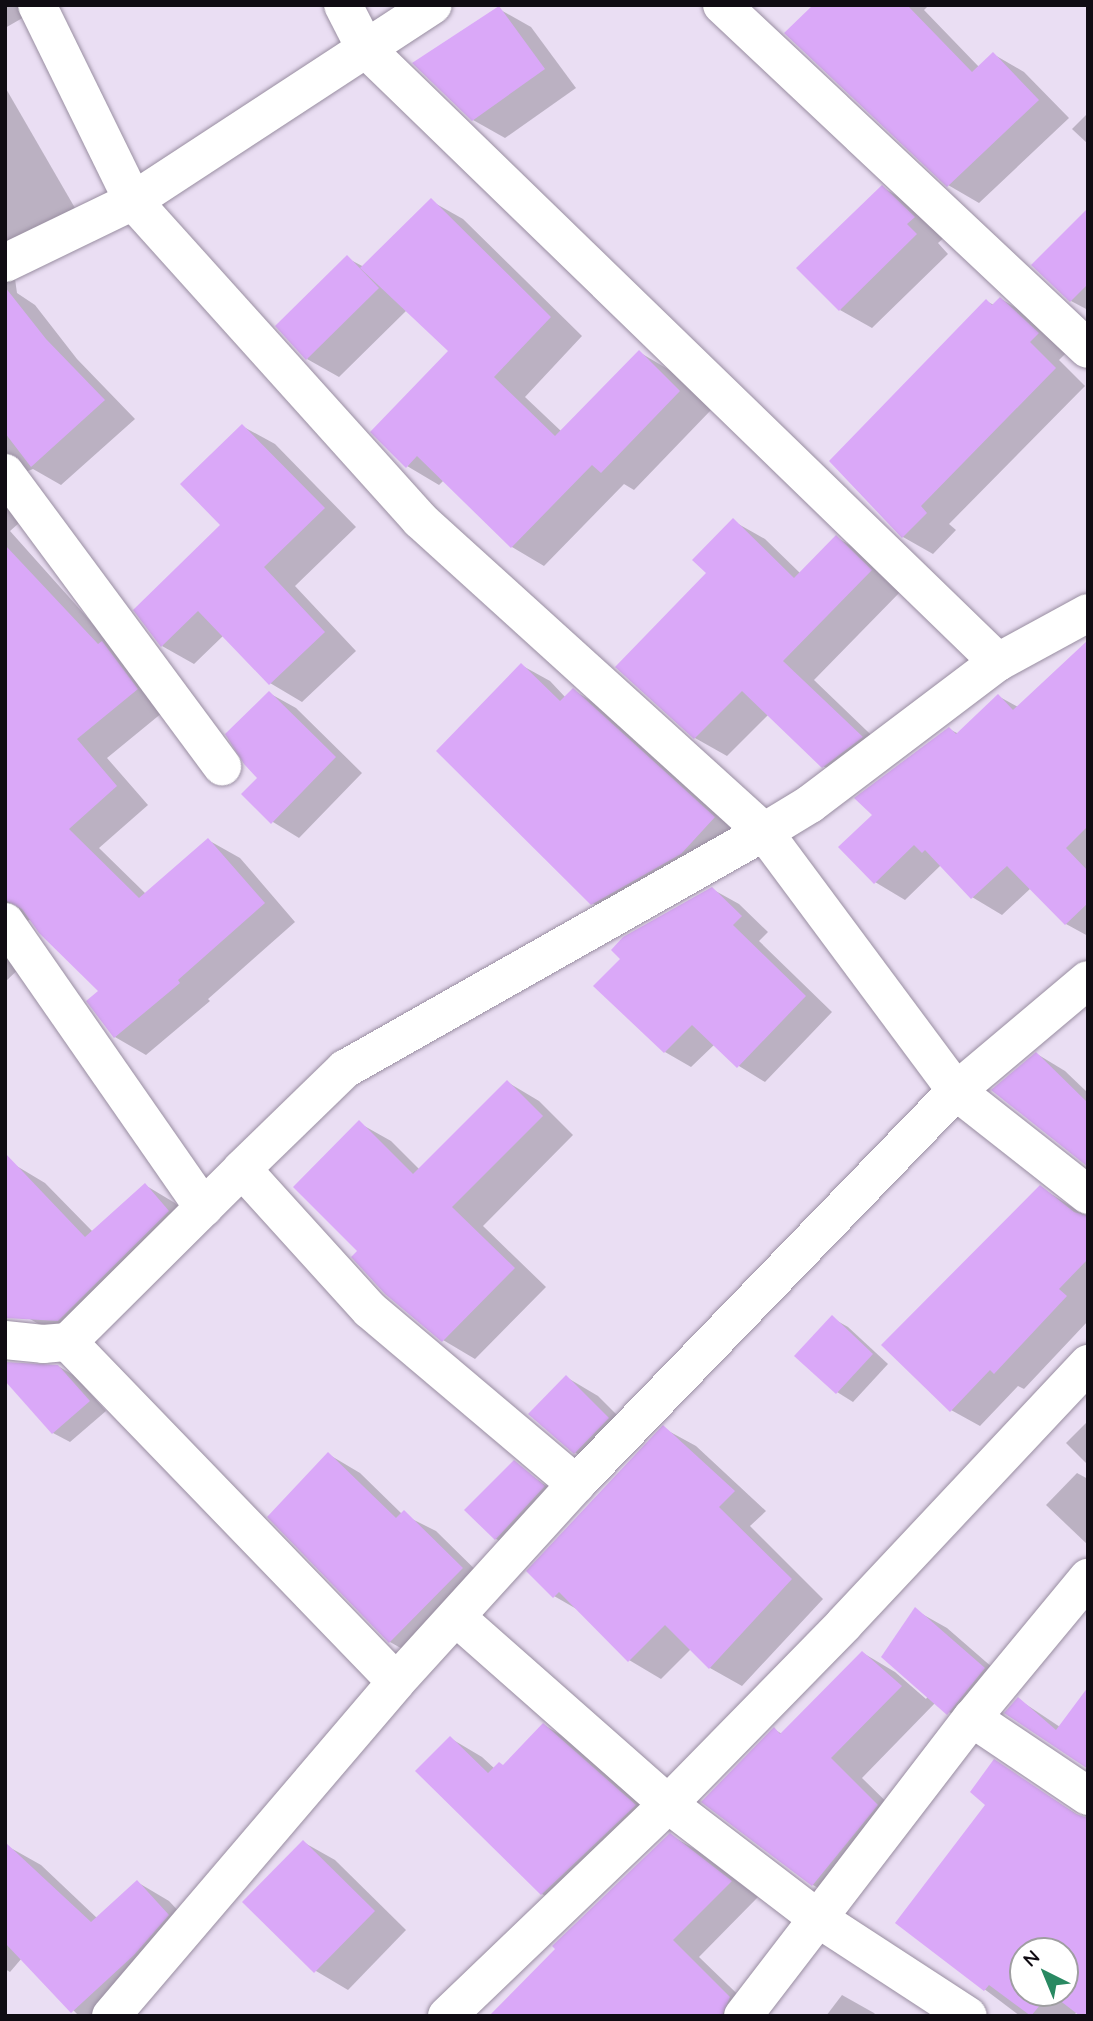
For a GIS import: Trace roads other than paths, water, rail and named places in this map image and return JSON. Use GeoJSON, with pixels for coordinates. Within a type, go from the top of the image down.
{"type":"FeatureCollection","features":[{"type":"Feature","properties":{"kind":"street"},"geometry":{"type":"LineString","coordinates":[[37,5],[133,201],[420,520],[764,832],[956,1091],[1088,1195]]}},
{"type":"Feature","properties":{"kind":"street"},"geometry":{"type":"LineString","coordinates":[[343,5],[365,48],[998,662]]}},
{"type":"Feature","properties":{"kind":"street"},"geometry":{"type":"LineString","coordinates":[[5,263],[133,201],[432,5]]}},
{"type":"Feature","properties":{"kind":"street"},"geometry":{"type":"LineString","coordinates":[[722,5],[1088,349]]}},
{"type":"Feature","properties":{"kind":"street"},"geometry":{"type":"LineString","coordinates":[[5,473],[222,766]]}},
{"type":"Feature","properties":{"kind":"street"},"geometry":{"type":"LineString","coordinates":[[5,1340],[43,1344],[68,1342],[345,1069],[810,804],[998,662],[1088,613]]}},
{"type":"Feature","properties":{"kind":"street"},"geometry":{"type":"LineString","coordinates":[[5,922],[204,1208]]}},
{"type":"Feature","properties":{"kind":"street"},"geometry":{"type":"LineString","coordinates":[[111,2016],[396,1682],[576,1484],[956,1091],[1088,981]]}},
{"type":"Feature","properties":{"kind":"street"},"geometry":{"type":"LineString","coordinates":[[242,1169],[370,1310],[576,1484]]}},
{"type":"Feature","properties":{"kind":"street"},"geometry":{"type":"LineString","coordinates":[[68,1342],[396,1682]]}},
{"type":"Feature","properties":{"kind":"street"},"geometry":{"type":"LineString","coordinates":[[447,2016],[668,1804],[844,1625],[1088,1364]]}},
{"type":"Feature","properties":{"kind":"street"},"geometry":{"type":"LineString","coordinates":[[743,2016],[816,1917],[972,1718],[1088,1578]]}},
{"type":"Feature","properties":{"kind":"street"},"geometry":{"type":"LineString","coordinates":[[456,1617],[668,1804],[816,1917],[968,2016]]}},
{"type":"Feature","properties":{"kind":"street"},"geometry":{"type":"LineString","coordinates":[[972,1718],[1088,1796]]}}]}
